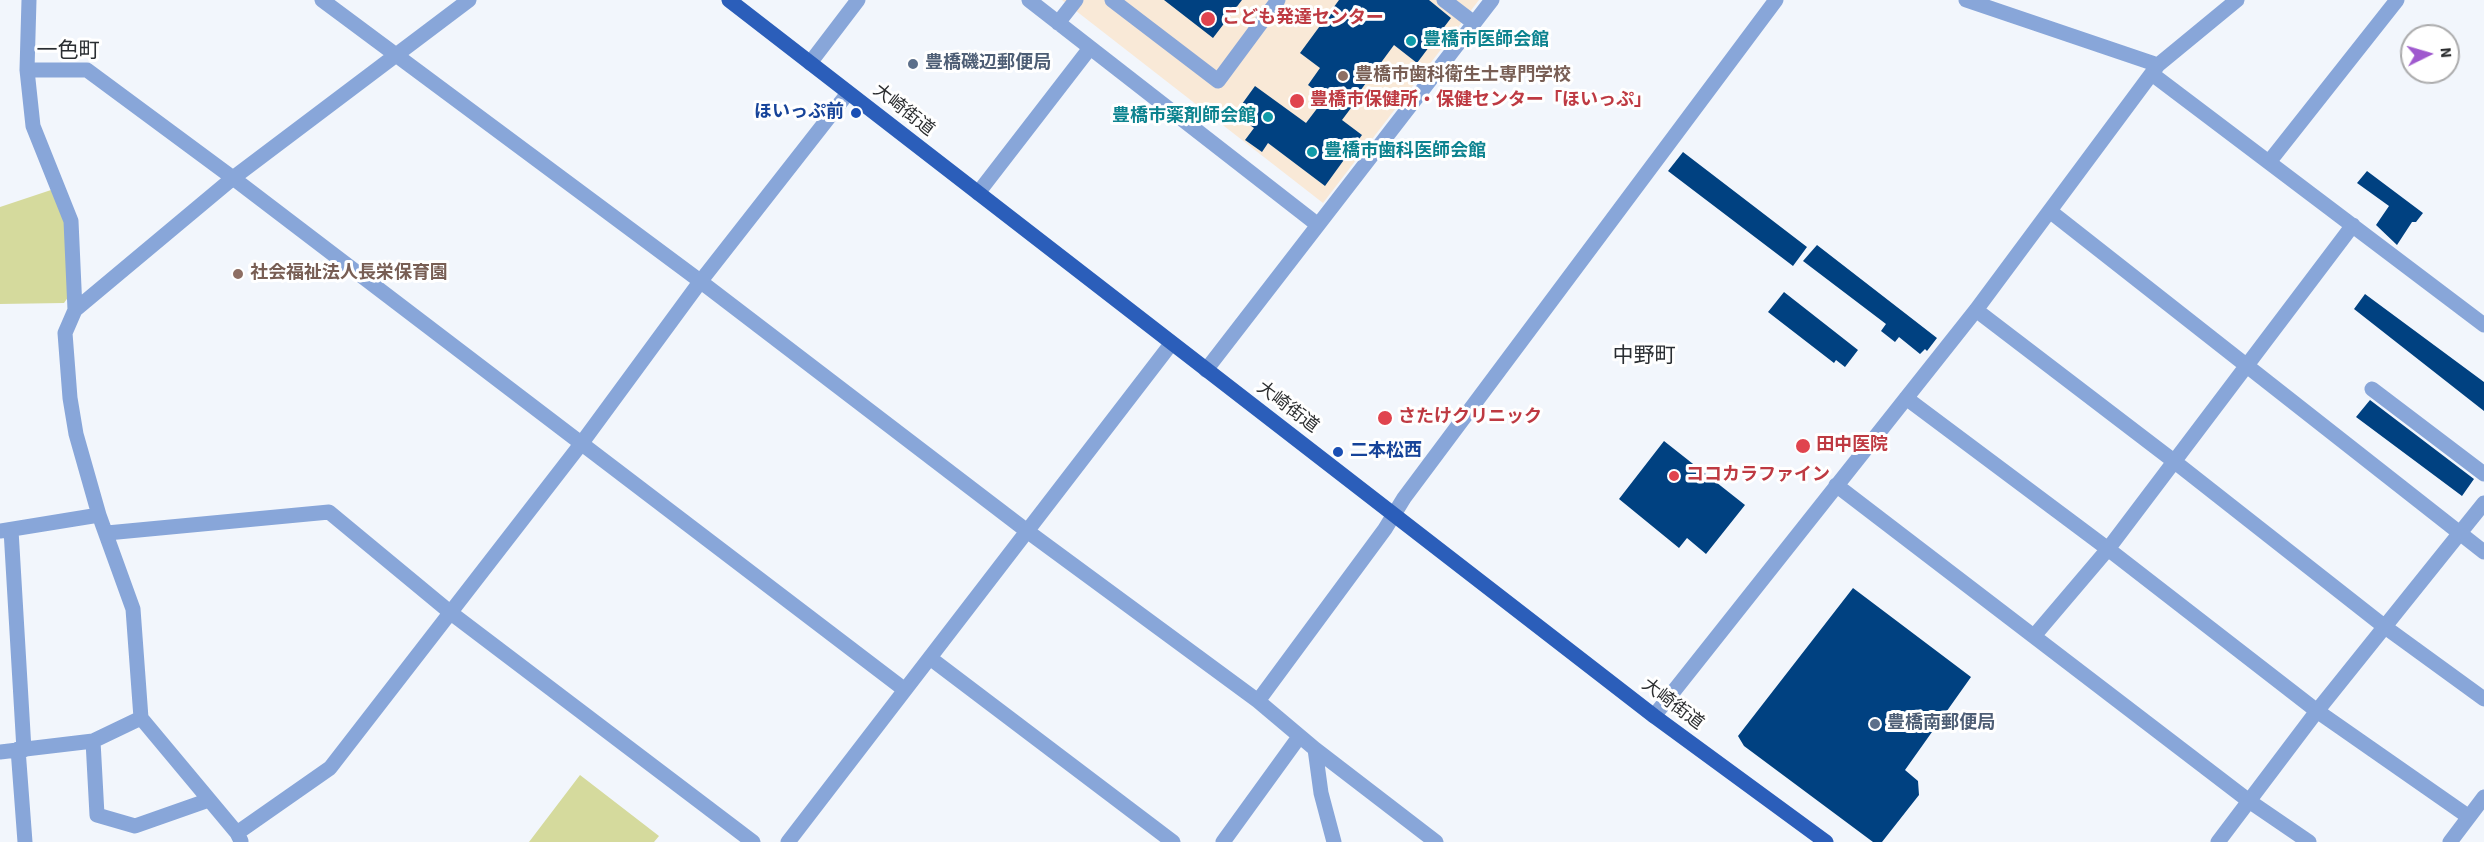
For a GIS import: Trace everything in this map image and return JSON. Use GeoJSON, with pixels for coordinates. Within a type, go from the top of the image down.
{"type":"FeatureCollection","features":[{"type":"Feature","properties":{"kind":"main road","name":"大崎街道"},"geometry":{"type":"LineString","coordinates":[[729,0],[1654,716],[1826,842]]}},
{"type":"Feature","properties":{"kind":"street"},"geometry":{"type":"LineString","coordinates":[[27,0],[29,16],[27,70],[33,126],[71,221],[75,310],[65,333],[70,398],[76,434],[99,516],[133,609],[141,718],[239,838],[330,768],[581,444],[700,282],[848,93]]}},
{"type":"Feature","properties":{"kind":"street"},"geometry":{"type":"LineString","coordinates":[[322,0],[700,282],[1027,531],[1258,701],[1299,737],[1436,842]]}},
{"type":"Feature","properties":{"kind":"street"},"geometry":{"type":"LineString","coordinates":[[75,310],[233,178],[469,0]]}},
{"type":"Feature","properties":{"kind":"street"},"geometry":{"type":"LineString","coordinates":[[810,63],[858,0]]}},
{"type":"Feature","properties":{"kind":"street"},"geometry":{"type":"LineString","coordinates":[[1029,0],[1318,225]]}},
{"type":"Feature","properties":{"kind":"street"},"geometry":{"type":"LineString","coordinates":[[1058,23],[1076,0]]}},
{"type":"Feature","properties":{"kind":"street"},"geometry":{"type":"LineString","coordinates":[[1112,0],[1218,81],[1278,0]]}},
{"type":"Feature","properties":{"kind":"street"},"geometry":{"type":"LineString","coordinates":[[1444,0],[1474,23]]}},
{"type":"Feature","properties":{"kind":"street"},"geometry":{"type":"LineString","coordinates":[[1206,370],[1492,0]]}},
{"type":"Feature","properties":{"kind":"street"},"geometry":{"type":"LineString","coordinates":[[1258,701],[1776,0]]}},
{"type":"Feature","properties":{"kind":"street"},"geometry":{"type":"LineString","coordinates":[[1966,0],[2155,69],[2269,162],[2484,325]]}},
{"type":"Feature","properties":{"kind":"street"},"geometry":{"type":"LineString","coordinates":[[1654,716],[1976,310],[2155,69],[2237,0]]}},
{"type":"Feature","properties":{"kind":"street"},"geometry":{"type":"LineString","coordinates":[[2269,162],[2397,0]]}},
{"type":"Feature","properties":{"kind":"street"},"geometry":{"type":"LineString","coordinates":[[978,193],[1090,48]]}},
{"type":"Feature","properties":{"kind":"street"},"geometry":{"type":"LineString","coordinates":[[27,70],[87,70],[233,178],[905,690]]}},
{"type":"Feature","properties":{"kind":"street"},"geometry":{"type":"LineString","coordinates":[[2051,212],[2484,552]]}},
{"type":"Feature","properties":{"kind":"street"},"geometry":{"type":"LineString","coordinates":[[2034,636],[2109,549],[2353,225]]}},
{"type":"Feature","properties":{"kind":"street"},"geometry":{"type":"LineString","coordinates":[[1976,310],[2385,627],[2484,699]]}},
{"type":"Feature","properties":{"kind":"street"},"geometry":{"type":"LineString","coordinates":[[788,842],[1172,344]]}},
{"type":"Feature","properties":{"kind":"street"},"geometry":{"type":"LineString","coordinates":[[2372,389],[2484,474]]}},
{"type":"Feature","properties":{"kind":"street"},"geometry":{"type":"LineString","coordinates":[[1906,398],[2109,549],[2317,711],[2469,817]]}},
{"type":"Feature","properties":{"kind":"street"},"geometry":{"type":"LineString","coordinates":[[1836,485],[2249,801],[2309,842]]}},
{"type":"Feature","properties":{"kind":"street"},"geometry":{"type":"LineString","coordinates":[[2218,842],[2317,711],[2484,503]]}},
{"type":"Feature","properties":{"kind":"street"},"geometry":{"type":"LineString","coordinates":[[107,533],[329,512],[451,613],[753,842]]}},
{"type":"Feature","properties":{"kind":"street"},"geometry":{"type":"LineString","coordinates":[[25,842],[21,750],[5,531],[99,516]]}},
{"type":"Feature","properties":{"kind":"street"},"geometry":{"type":"LineString","coordinates":[[930,658],[1173,842]]}},
{"type":"Feature","properties":{"kind":"street"},"geometry":{"type":"LineString","coordinates":[[0,752],[93,741],[141,718]]}},
{"type":"Feature","properties":{"kind":"street"},"geometry":{"type":"LineString","coordinates":[[1223,842],[1299,737]]}},
{"type":"Feature","properties":{"kind":"street"},"geometry":{"type":"LineString","coordinates":[[93,741],[97,815],[135,826],[210,800]]}},
{"type":"Feature","properties":{"kind":"street"},"geometry":{"type":"LineString","coordinates":[[1315,749],[1321,793],[1334,842]]}},
{"type":"Feature","properties":{"kind":"street"},"geometry":{"type":"LineString","coordinates":[[2450,842],[2484,797]]}},
{"type":"Feature","properties":{"kind":"shaded area","name":"豊橋市保健所・保健センター「ほいっぷ」"},"geometry":{"type":"Polygon","coordinates":[[[1062,0],[1479,0],[1323,203],[1062,0]]]}},
{"type":"Feature","properties":{"kind":"green space"},"geometry":{"type":"Polygon","coordinates":[[[51,190],[65,222],[69,296],[64,303],[0,304],[0,207],[51,190]]]}},
{"type":"Feature","properties":{"kind":"green space"},"geometry":{"type":"Polygon","coordinates":[[[580,775],[659,836],[654,842],[529,842],[580,775]]]}},
{"type":"Feature","properties":{"kind":"building","name":"こども発達センター"},"geometry":{"type":"Polygon","coordinates":[[[1164,0],[1242,0],[1213,38],[1164,0]]]}},
{"type":"Feature","properties":{"kind":"building"},"geometry":{"type":"Polygon","coordinates":[[[1339,0],[1429,0],[1451,18],[1417,63],[1394,45],[1349,106],[1351,108],[1342,120],[1362,135],[1325,186],[1268,143],[1262,152],[1245,140],[1254,128],[1244,121],[1252,111],[1242,104],[1255,86],[1306,123],[1325,98],[1308,85],[1320,68],[1300,53],[1339,0]]]}},
{"type":"Feature","properties":{"kind":"building"},"geometry":{"type":"Polygon","coordinates":[[[1683,152],[1807,247],[1793,266],[1668,171],[1683,152]]]}},
{"type":"Feature","properties":{"kind":"building"},"geometry":{"type":"Polygon","coordinates":[[[2367,171],[2423,213],[2416,222],[2412,222],[2397,245],[2376,225],[2389,206],[2357,183],[2367,171]]]}},
{"type":"Feature","properties":{"kind":"building"},"geometry":{"type":"Polygon","coordinates":[[[1817,245],[1937,338],[1927,351],[1925,349],[1920,354],[1899,337],[1895,342],[1881,331],[1886,324],[1803,261],[1817,245]]]}},
{"type":"Feature","properties":{"kind":"building"},"geometry":{"type":"Polygon","coordinates":[[[1784,292],[1858,350],[1845,367],[1836,360],[1834,363],[1768,312],[1784,292]]]}},
{"type":"Feature","properties":{"kind":"building"},"geometry":{"type":"Polygon","coordinates":[[[2365,294],[2484,382],[2484,411],[2354,309],[2365,294]]]}},
{"type":"Feature","properties":{"kind":"building"},"geometry":{"type":"Polygon","coordinates":[[[2370,400],[2474,479],[2462,496],[2356,417],[2370,400]]]}},
{"type":"Feature","properties":{"kind":"building"},"geometry":{"type":"Polygon","coordinates":[[[1664,441],[1745,505],[1706,554],[1687,538],[1679,548],[1619,499],[1664,441]]]}},
{"type":"Feature","properties":{"kind":"building"},"geometry":{"type":"Polygon","coordinates":[[[1853,588],[1971,677],[1905,770],[1918,781],[1919,795],[1882,842],[1873,842],[1744,746],[1738,736],[1853,588]]]}},
{"type":"Feature","properties":{"kind":"place","name":"こども発達センター"},"geometry":{"type":"Point","coordinates":[1208,19]}},
{"type":"Feature","properties":{"kind":"place","name":"豊橋市医師会館"},"geometry":{"type":"Point","coordinates":[1411,41]}},
{"type":"Feature","properties":{"kind":"place","name":"豊橋磯辺郵便局"},"geometry":{"type":"Point","coordinates":[913,64]}},
{"type":"Feature","properties":{"kind":"place","name":"豊橋市歯科衛生士専門学校"},"geometry":{"type":"Point","coordinates":[1343,76]}},
{"type":"Feature","properties":{"kind":"place","name":"豊橋市保健所・保健センター「ほいっぷ」"},"geometry":{"type":"Point","coordinates":[1297,101]}},
{"type":"Feature","properties":{"kind":"place","name":"ほいっぷ前"},"geometry":{"type":"Point","coordinates":[856,113]}},
{"type":"Feature","properties":{"kind":"place","name":"豊橋市薬剤師会館"},"geometry":{"type":"Point","coordinates":[1268,117]}},
{"type":"Feature","properties":{"kind":"place","name":"豊橋市歯科医師会館"},"geometry":{"type":"Point","coordinates":[1312,152]}},
{"type":"Feature","properties":{"kind":"place","name":"社会福祉法人長栄保育園"},"geometry":{"type":"Point","coordinates":[238,274]}},
{"type":"Feature","properties":{"kind":"place","name":"さたけクリニック"},"geometry":{"type":"Point","coordinates":[1385,418]}},
{"type":"Feature","properties":{"kind":"place","name":"田中医院"},"geometry":{"type":"Point","coordinates":[1803,446]}},
{"type":"Feature","properties":{"kind":"place","name":"二本松西"},"geometry":{"type":"Point","coordinates":[1338,452]}},
{"type":"Feature","properties":{"kind":"place","name":"ココカラファイン"},"geometry":{"type":"Point","coordinates":[1674,476]}},
{"type":"Feature","properties":{"kind":"place","name":"豊橋南郵便局"},"geometry":{"type":"Point","coordinates":[1875,724]}},
{"type":"Feature","properties":{"kind":"district","name":"一色町"},"geometry":{"type":"Point","coordinates":[68,52]}},
{"type":"Feature","properties":{"kind":"district","name":"中野町"},"geometry":{"type":"Point","coordinates":[1644,357]}}]}
